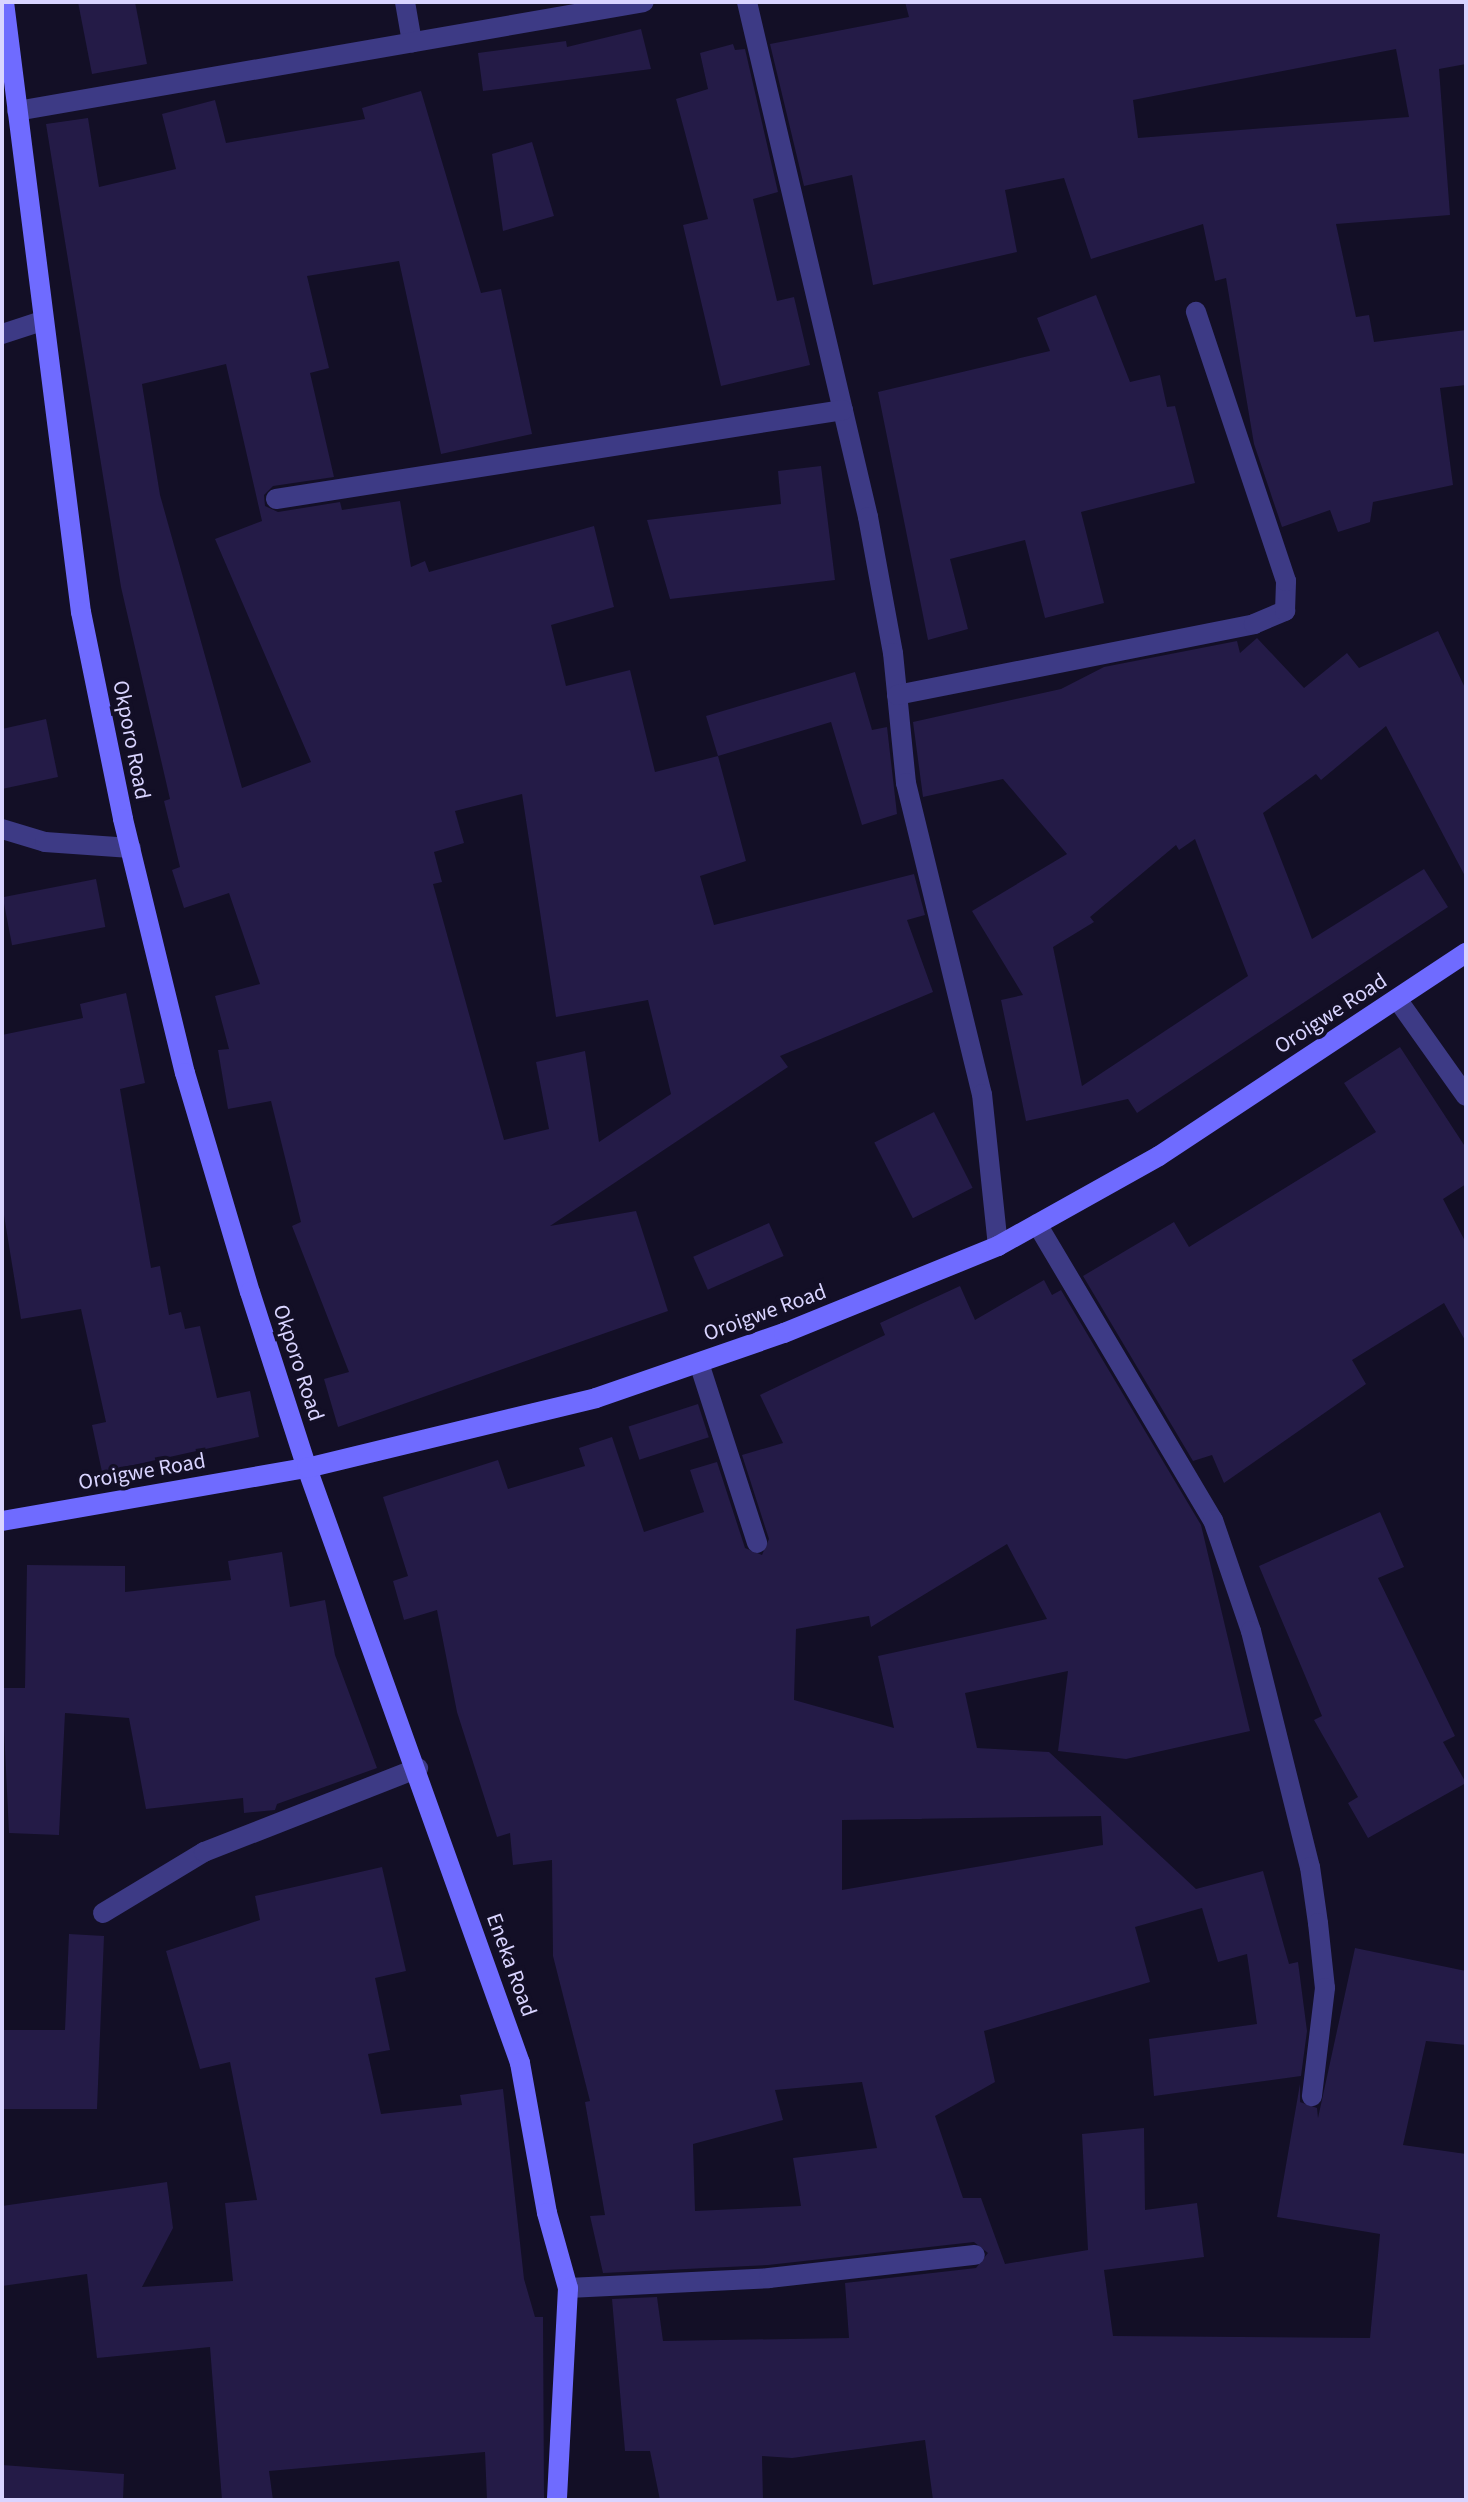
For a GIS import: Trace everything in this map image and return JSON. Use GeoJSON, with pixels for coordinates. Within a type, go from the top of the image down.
{"type":"FeatureCollection","features":[{"type":"Feature","properties":{"kind":"main road","name":"Okporo Road"},"geometry":{"type":"LineString","coordinates":[[4,2],[8,83],[17,111],[81,612],[131,848],[185,1073],[307,1468]]}},
{"type":"Feature","properties":{"kind":"main road","name":"Oroigwe Road"},"geometry":{"type":"LineString","coordinates":[[2,1521],[307,1468],[596,1398],[699,1363],[998,1246],[1159,1156],[1466,953]]}},
{"type":"Feature","properties":{"kind":"main road","name":"Eneka Road"},"geometry":{"type":"LineString","coordinates":[[307,1468],[418,1768],[520,2063],[547,2213],[568,2288],[557,2500]]}},
{"type":"Feature","properties":{"kind":"street"},"geometry":{"type":"LineString","coordinates":[[405,2],[412,42]]}},
{"type":"Feature","properties":{"kind":"street"},"geometry":{"type":"LineString","coordinates":[[17,111],[644,2]]}},
{"type":"Feature","properties":{"kind":"street"},"geometry":{"type":"LineString","coordinates":[[747,2],[843,410],[897,695],[906,783],[982,1094],[998,1246]]}},
{"type":"Feature","properties":{"kind":"street"},"geometry":{"type":"LineString","coordinates":[[897,695],[1239,627],[1285,611],[1286,581],[1196,312]]}},
{"type":"Feature","properties":{"kind":"street"},"geometry":{"type":"LineString","coordinates":[[2,334],[42,321]]}},
{"type":"Feature","properties":{"kind":"street"},"geometry":{"type":"LineString","coordinates":[[276,499],[843,410]]}},
{"type":"Feature","properties":{"kind":"street"},"geometry":{"type":"LineString","coordinates":[[2,829],[45,842],[131,848]]}},
{"type":"Feature","properties":{"kind":"street"},"geometry":{"type":"LineString","coordinates":[[1397,999],[1466,1096]]}},
{"type":"Feature","properties":{"kind":"street"},"geometry":{"type":"LineString","coordinates":[[1037,1224],[1213,1520],[1251,1631],[1318,1923],[1325,1988],[1312,2096]]}},
{"type":"Feature","properties":{"kind":"street"},"geometry":{"type":"LineString","coordinates":[[699,1363],[757,1543]]}},
{"type":"Feature","properties":{"kind":"street"},"geometry":{"type":"LineString","coordinates":[[103,1913],[204,1852],[418,1768]]}},
{"type":"Feature","properties":{"kind":"street"},"geometry":{"type":"LineString","coordinates":[[568,2288],[769,2278],[975,2255]]}},
{"type":"Feature","properties":{"kind":"building"},"geometry":{"type":"Polygon","coordinates":[[[78,2],[135,2],[147,64],[92,74],[78,2]]]}},
{"type":"Feature","properties":{"kind":"building"},"geometry":{"type":"Polygon","coordinates":[[[905,2],[1466,2],[1466,64],[1439,69],[1450,215],[1336,224],[1356,317],[1369,315],[1374,342],[1466,330],[1466,385],[1440,388],[1453,485],[1373,502],[1370,522],[1338,532],[1330,510],[1282,527],[1254,444],[1226,278],[1215,281],[1203,224],[1091,259],[1064,178],[1005,190],[1017,252],[873,285],[852,175],[804,186],[770,44],[909,17],[905,2]],[[1396,49],[1133,100],[1138,138],[1409,117],[1396,49]]]}},
{"type":"Feature","properties":{"kind":"building"},"geometry":{"type":"Polygon","coordinates":[[[641,29],[651,69],[483,91],[478,53],[566,41],[567,47],[641,29]]]}},
{"type":"Feature","properties":{"kind":"building"},"geometry":{"type":"Polygon","coordinates":[[[733,44],[735,50],[745,49],[778,192],[753,199],[777,301],[794,297],[810,365],[721,386],[683,225],[708,219],[676,99],[708,89],[700,53],[733,44]]]}},
{"type":"Feature","properties":{"kind":"building"},"geometry":{"type":"Polygon","coordinates":[[[421,91],[481,293],[501,289],[532,434],[441,454],[399,261],[307,276],[329,368],[310,373],[334,477],[273,486],[264,495],[265,506],[278,512],[340,502],[342,510],[400,501],[411,567],[425,561],[429,572],[594,526],[614,607],[551,625],[566,686],[630,670],[655,772],[718,756],[746,861],[700,876],[714,925],[914,874],[925,915],[907,920],[933,992],[780,1056],[788,1067],[550,1226],[636,1211],[668,1311],[338,1427],[324,1379],[349,1372],[292,1226],[301,1222],[271,1101],[228,1109],[218,1050],[229,1049],[215,996],[260,984],[229,893],[184,908],[172,870],[180,867],[164,801],[170,799],[121,587],[46,124],[88,118],[99,187],[176,169],[162,114],[215,100],[226,143],[365,119],[362,108],[421,91]],[[226,364],[142,384],[160,495],[242,788],[311,762],[215,539],[262,521],[226,364]],[[522,794],[455,811],[464,843],[434,852],[442,882],[433,884],[504,1140],[549,1129],[536,1062],[585,1051],[599,1142],[671,1094],[648,1000],[556,1017],[522,794]]]}},
{"type":"Feature","properties":{"kind":"building"},"geometry":{"type":"Polygon","coordinates":[[[532,142],[554,216],[503,231],[492,154],[532,142]]]}},
{"type":"Feature","properties":{"kind":"building"},"geometry":{"type":"Polygon","coordinates":[[[1096,295],[1130,382],[1160,375],[1167,407],[1175,406],[1195,483],[1081,512],[1104,603],[1045,618],[1025,540],[950,559],[968,629],[928,640],[878,392],[1050,351],[1037,318],[1096,295]]]}},
{"type":"Feature","properties":{"kind":"building"},"geometry":{"type":"Polygon","coordinates":[[[821,466],[835,580],[670,599],[647,520],[781,504],[778,471],[821,466]]]}},
{"type":"Feature","properties":{"kind":"building"},"geometry":{"type":"Polygon","coordinates":[[[1438,631],[1466,690],[1466,878],[1386,726],[1321,780],[1316,774],[1263,813],[1312,939],[1424,869],[1448,907],[1137,1113],[1128,1099],[1026,1121],[1001,1000],[1023,995],[972,911],[1067,854],[1003,779],[923,797],[913,722],[1061,689],[1104,667],[1237,641],[1240,653],[1257,638],[1304,688],[1347,653],[1359,668],[1438,631]],[[1195,839],[1179,850],[1176,845],[1090,917],[1094,922],[1053,947],[1082,1086],[1248,976],[1195,839]]]}},
{"type":"Feature","properties":{"kind":"building"},"geometry":{"type":"Polygon","coordinates":[[[855,672],[872,730],[887,727],[897,814],[862,825],[831,722],[718,756],[706,716],[855,672]]]}},
{"type":"Feature","properties":{"kind":"building"},"geometry":{"type":"Polygon","coordinates":[[[46,719],[58,777],[2,789],[2,729],[46,719]]]}},
{"type":"Feature","properties":{"kind":"building"},"geometry":{"type":"Polygon","coordinates":[[[96,879],[105,927],[12,945],[3,897],[96,879]]]}},
{"type":"Feature","properties":{"kind":"building"},"geometry":{"type":"Polygon","coordinates":[[[126,993],[145,1083],[120,1089],[151,1268],[160,1266],[169,1315],[181,1312],[185,1329],[200,1326],[217,1398],[250,1391],[259,1437],[102,1472],[92,1425],[106,1422],[81,1309],[21,1319],[2,1203],[2,1035],[83,1018],[80,1004],[126,993]]]}},
{"type":"Feature","properties":{"kind":"building"},"geometry":{"type":"Polygon","coordinates":[[[1400,1047],[1466,1148],[1466,1184],[1443,1199],[1466,1243],[1466,1342],[1444,1303],[1352,1360],[1366,1384],[1224,1483],[1212,1455],[1193,1461],[1083,1276],[1174,1222],[1189,1247],[1376,1132],[1344,1083],[1400,1047]]]}},
{"type":"Feature","properties":{"kind":"building"},"geometry":{"type":"Polygon","coordinates":[[[934,1112],[973,1188],[913,1218],[874,1142],[934,1112]]]}},
{"type":"Feature","properties":{"kind":"building"},"geometry":{"type":"Polygon","coordinates":[[[769,1223],[784,1256],[708,1290],[693,1257],[769,1223]]]}},
{"type":"Feature","properties":{"kind":"building"},"geometry":{"type":"Polygon","coordinates":[[[1044,1280],[1052,1295],[1061,1290],[1201,1525],[1250,1731],[1126,1759],[1058,1751],[1068,1671],[965,1693],[977,1748],[1049,1752],[1196,1889],[1263,1871],[1289,1964],[1298,1962],[1307,2031],[1301,2076],[1154,2096],[1149,2039],[1257,2024],[1247,1954],[1218,1962],[1202,1908],[1135,1927],[1150,1982],[984,2031],[995,2082],[935,2116],[963,2198],[981,2198],[1005,2264],[1088,2250],[1082,2134],[1144,2128],[1145,2210],[1197,2203],[1204,2257],[1104,2270],[1113,2336],[1370,2338],[1380,2234],[1277,2217],[1300,2084],[1300,2102],[1317,2108],[1318,2118],[1355,1948],[1466,1971],[1466,2045],[1426,2041],[1403,2145],[1466,2154],[1466,2500],[933,2500],[925,2440],[792,2458],[762,2456],[763,2500],[660,2500],[650,2451],[625,2451],[612,2299],[657,2297],[663,2341],[849,2338],[845,2283],[976,2268],[988,2253],[974,2242],[768,2265],[603,2273],[590,2216],[605,2215],[585,2102],[590,2101],[553,1956],[552,1860],[513,1865],[510,1833],[497,1837],[457,1712],[437,1610],[404,1620],[393,1581],[408,1576],[383,1497],[498,1460],[508,1489],[585,1466],[579,1448],[612,1437],[644,1532],[704,1512],[690,1470],[717,1462],[745,1548],[762,1555],[769,1539],[742,1455],[783,1443],[760,1395],[885,1335],[880,1323],[960,1286],[975,1320],[1044,1280]],[[1007,1544],[871,1627],[869,1616],[796,1629],[794,1700],[894,1728],[878,1656],[1047,1619],[1007,1544]],[[1101,1816],[842,1820],[842,1890],[1103,1845],[1101,1816]],[[862,2082],[775,2090],[783,2120],[693,2144],[695,2211],[801,2206],[793,2158],[877,2148],[862,2082]]]}},
{"type":"Feature","properties":{"kind":"building"},"geometry":{"type":"Polygon","coordinates":[[[698,1404],[709,1437],[639,1460],[629,1427],[698,1404]]]}},
{"type":"Feature","properties":{"kind":"building"},"geometry":{"type":"Polygon","coordinates":[[[1380,1512],[1404,1567],[1378,1578],[1455,1736],[1443,1742],[1466,1783],[1368,1838],[1348,1803],[1358,1797],[1314,1720],[1322,1716],[1259,1566],[1380,1512]]]}},
{"type":"Feature","properties":{"kind":"building"},"geometry":{"type":"Polygon","coordinates":[[[282,1552],[290,1607],[325,1600],[335,1655],[377,1768],[277,1804],[275,1810],[244,1813],[243,1798],[146,1809],[129,1718],[65,1713],[59,1835],[9,1833],[2,1688],[25,1688],[27,1565],[125,1566],[125,1592],[231,1580],[228,1561],[282,1552]]]}},
{"type":"Feature","properties":{"kind":"building"},"geometry":{"type":"Polygon","coordinates":[[[382,1867],[406,1971],[375,1978],[390,2050],[368,2054],[381,2114],[462,2105],[460,2095],[503,2089],[524,2279],[535,2317],[543,2317],[544,2500],[487,2500],[485,2452],[269,2471],[273,2500],[222,2500],[210,2347],[97,2358],[87,2274],[2,2286],[2,2206],[167,2182],[173,2228],[142,2287],[233,2281],[225,2203],[257,2200],[230,2062],[200,2069],[166,1951],[260,1920],[255,1896],[382,1867]]]}},
{"type":"Feature","properties":{"kind":"building"},"geometry":{"type":"Polygon","coordinates":[[[69,1934],[104,1936],[97,2109],[2,2109],[2,2030],[65,2030],[69,1934]]]}},
{"type":"Feature","properties":{"kind":"building"},"geometry":{"type":"Polygon","coordinates":[[[2,2465],[124,2474],[123,2500],[2,2500],[2,2465]]]}}]}
